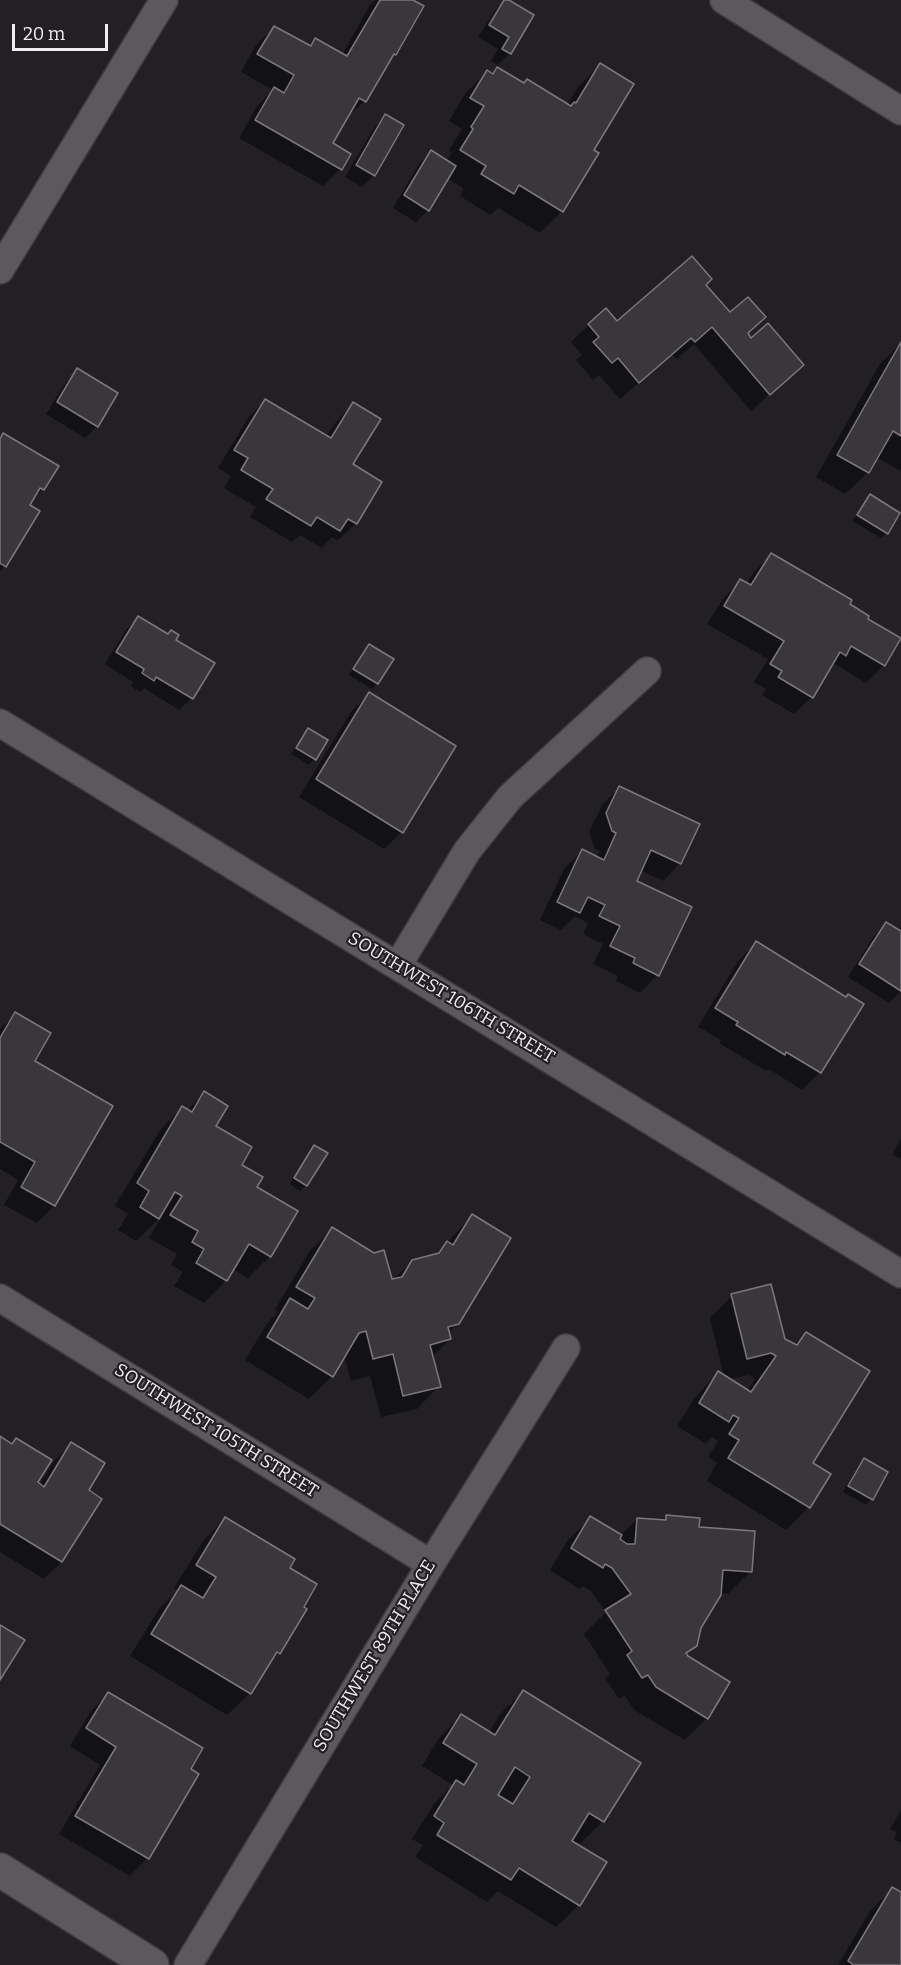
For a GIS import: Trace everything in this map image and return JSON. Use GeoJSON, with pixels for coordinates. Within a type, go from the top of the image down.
{"type":"FeatureCollection","features":[{"type":"Feature","properties":{"kind":"street"},"geometry":{"type":"LineString","coordinates":[[0,270],[164,0]]}},
{"type":"Feature","properties":{"kind":"street"},"geometry":{"type":"LineString","coordinates":[[724,0],[901,111]]}},
{"type":"Feature","properties":{"kind":"street"},"geometry":{"type":"LineString","coordinates":[[398,965],[467,851],[510,797],[647,671]]}},
{"type":"Feature","properties":{"kind":"street","name":"SOUTHWEST 106TH STREET"},"geometry":{"type":"LineString","coordinates":[[0,723],[901,1274]]}},
{"type":"Feature","properties":{"kind":"street","name":"SOUTHWEST 105TH STREET"},"geometry":{"type":"LineString","coordinates":[[0,1298],[431,1564]]}},
{"type":"Feature","properties":{"kind":"street","name":"SOUTHWEST 89TH PLACE"},"geometry":{"type":"LineString","coordinates":[[189,1965],[431,1564],[566,1348]]}},
{"type":"Feature","properties":{"kind":"street"},"geometry":{"type":"LineString","coordinates":[[0,1870],[152,1965]]}},
{"type":"Feature","properties":{"kind":"building"},"geometry":{"type":"Polygon","coordinates":[[[380,0],[413,0],[424,6],[366,102],[359,98],[333,143],[351,154],[342,170],[255,120],[274,87],[284,93],[294,75],[257,54],[274,26],[311,46],[315,38],[347,56],[380,0]]]}},
{"type":"Feature","properties":{"kind":"building"},"geometry":{"type":"Polygon","coordinates":[[[504,0],[509,0],[534,15],[511,54],[502,49],[509,37],[489,25],[504,0]]]}},
{"type":"Feature","properties":{"kind":"building"},"geometry":{"type":"Polygon","coordinates":[[[600,63],[634,84],[594,150],[599,153],[563,212],[519,185],[514,194],[481,174],[486,166],[460,150],[484,106],[470,98],[487,70],[493,74],[497,67],[524,83],[527,79],[571,106],[574,102],[576,103],[600,63]]]}},
{"type":"Feature","properties":{"kind":"building"},"geometry":{"type":"Polygon","coordinates":[[[385,114],[404,125],[375,176],[356,165],[385,114]]]}},
{"type":"Feature","properties":{"kind":"building"},"geometry":{"type":"Polygon","coordinates":[[[431,150],[456,166],[429,211],[404,195],[431,150]]]}},
{"type":"Feature","properties":{"kind":"building"},"geometry":{"type":"Polygon","coordinates":[[[692,256],[712,279],[706,285],[730,312],[748,297],[766,317],[748,333],[751,338],[768,323],[804,365],[770,395],[712,327],[695,342],[691,338],[639,383],[618,358],[612,363],[593,342],[599,337],[588,324],[606,308],[617,321],[692,256]]]}},
{"type":"Feature","properties":{"kind":"building"},"geometry":{"type":"Polygon","coordinates":[[[901,342],[901,436],[893,431],[869,473],[837,455],[901,342]]]}},
{"type":"Feature","properties":{"kind":"building"},"geometry":{"type":"Polygon","coordinates":[[[77,368],[118,393],[98,427],[57,402],[77,368]]]}},
{"type":"Feature","properties":{"kind":"building"},"geometry":{"type":"Polygon","coordinates":[[[265,399],[331,438],[353,402],[381,419],[353,464],[382,482],[357,524],[348,519],[340,531],[317,517],[311,526],[266,499],[273,489],[241,470],[248,458],[234,450],[265,399]]]}},
{"type":"Feature","properties":{"kind":"building"},"geometry":{"type":"Polygon","coordinates":[[[3,433],[59,466],[44,490],[40,488],[30,505],[40,511],[6,567],[0,563],[0,439],[3,433]]]}},
{"type":"Feature","properties":{"kind":"building"},"geometry":{"type":"Polygon","coordinates":[[[870,494],[900,513],[888,534],[857,515],[870,494]]]}},
{"type":"Feature","properties":{"kind":"building"},"geometry":{"type":"Polygon","coordinates":[[[771,553],[852,600],[850,604],[869,616],[868,619],[901,638],[885,666],[851,646],[846,656],[840,652],[813,698],[778,677],[782,671],[770,664],[784,641],[724,606],[740,579],[751,585],[771,553]]]}},
{"type":"Feature","properties":{"kind":"building"},"geometry":{"type":"Polygon","coordinates":[[[138,616],[168,634],[171,630],[179,635],[176,640],[215,663],[193,699],[156,677],[154,681],[142,673],[144,669],[116,652],[138,616]]]}},
{"type":"Feature","properties":{"kind":"building"},"geometry":{"type":"Polygon","coordinates":[[[369,644],[394,659],[378,684],[353,669],[369,644]]]}},
{"type":"Feature","properties":{"kind":"building"},"geometry":{"type":"Polygon","coordinates":[[[369,692],[456,746],[403,833],[316,779],[369,692]]]}},
{"type":"Feature","properties":{"kind":"building"},"geometry":{"type":"Polygon","coordinates":[[[308,728],[328,740],[316,760],[296,748],[308,728]]]}},
{"type":"Feature","properties":{"kind":"building"},"geometry":{"type":"Polygon","coordinates":[[[619,786],[700,824],[681,864],[651,850],[637,881],[692,907],[659,976],[633,963],[635,958],[610,946],[620,926],[599,916],[605,905],[588,897],[580,913],[557,902],[582,849],[604,860],[616,833],[612,831],[606,813],[619,786]]]}},
{"type":"Feature","properties":{"kind":"building"},"geometry":{"type":"Polygon","coordinates":[[[886,922],[901,931],[901,991],[859,964],[886,922]]]}},
{"type":"Feature","properties":{"kind":"building"},"geometry":{"type":"Polygon","coordinates":[[[756,941],[846,997],[848,994],[864,1004],[821,1073],[786,1052],[785,1055],[736,1025],[738,1022],[715,1008],[756,941]]]}},
{"type":"Feature","properties":{"kind":"building"},"geometry":{"type":"Polygon","coordinates":[[[15,1012],[51,1033],[35,1061],[113,1106],[55,1206],[21,1187],[35,1162],[0,1142],[0,1038],[15,1012]]]}},
{"type":"Feature","properties":{"kind":"building"},"geometry":{"type":"Polygon","coordinates":[[[204,1091],[228,1106],[216,1126],[252,1147],[242,1165],[263,1177],[257,1187],[298,1211],[271,1257],[249,1244],[227,1281],[196,1263],[204,1249],[192,1242],[198,1231],[170,1215],[182,1196],[175,1192],[159,1219],[140,1207],[149,1191],[137,1183],[182,1106],[192,1112],[204,1091]]]}},
{"type":"Feature","properties":{"kind":"building"},"geometry":{"type":"Polygon","coordinates":[[[314,1145],[328,1153],[307,1186],[294,1178],[314,1145]]]}},
{"type":"Feature","properties":{"kind":"building"},"geometry":{"type":"Polygon","coordinates":[[[472,1214],[511,1238],[459,1324],[448,1327],[451,1339],[430,1345],[441,1387],[403,1396],[393,1354],[373,1359],[366,1331],[359,1333],[333,1377],[267,1337],[290,1298],[308,1309],[315,1298],[296,1287],[332,1227],[374,1253],[384,1250],[392,1279],[402,1277],[412,1260],[439,1253],[447,1241],[453,1245],[472,1214]]]}},
{"type":"Feature","properties":{"kind":"building"},"geometry":{"type":"Polygon","coordinates":[[[771,1284],[785,1339],[797,1345],[806,1332],[870,1371],[813,1463],[831,1474],[810,1508],[728,1458],[739,1440],[729,1434],[739,1418],[733,1415],[729,1422],[699,1403],[718,1371],[751,1392],[776,1356],[771,1353],[747,1359],[731,1294],[771,1284]]]}},
{"type":"Feature","properties":{"kind":"building"},"geometry":{"type":"Polygon","coordinates":[[[0,1436],[12,1444],[16,1438],[52,1460],[38,1482],[44,1487],[71,1442],[105,1463],[89,1490],[102,1499],[62,1562],[0,1524],[0,1436]]]}},
{"type":"Feature","properties":{"kind":"building"},"geometry":{"type":"Polygon","coordinates":[[[864,1458],[888,1472],[873,1500],[848,1486],[864,1458]]]}},
{"type":"Feature","properties":{"kind":"building"},"geometry":{"type":"Polygon","coordinates":[[[666,1515],[700,1518],[699,1527],[755,1531],[752,1572],[723,1570],[721,1595],[701,1628],[697,1646],[686,1653],[730,1682],[708,1719],[656,1687],[648,1675],[642,1678],[627,1655],[632,1651],[605,1610],[631,1594],[612,1568],[605,1564],[603,1568],[571,1548],[590,1516],[622,1535],[620,1539],[627,1544],[635,1544],[637,1518],[666,1520],[666,1515]]]}},
{"type":"Feature","properties":{"kind":"building"},"geometry":{"type":"Polygon","coordinates":[[[225,1517],[295,1559],[290,1568],[317,1584],[304,1607],[307,1609],[280,1654],[277,1652],[251,1694],[151,1634],[181,1585],[203,1598],[216,1577],[196,1565],[225,1517]]]}},
{"type":"Feature","properties":{"kind":"building"},"geometry":{"type":"Polygon","coordinates":[[[0,1625],[25,1640],[0,1680],[0,1625]]]}},
{"type":"Feature","properties":{"kind":"building"},"geometry":{"type":"Polygon","coordinates":[[[523,1690],[641,1763],[604,1822],[589,1813],[572,1841],[607,1862],[580,1906],[519,1868],[511,1880],[437,1835],[444,1823],[434,1816],[456,1780],[464,1785],[477,1764],[443,1743],[461,1714],[495,1735],[523,1690]],[[515,1767],[498,1795],[513,1804],[530,1777],[515,1767]]]}},
{"type":"Feature","properties":{"kind":"building"},"geometry":{"type":"Polygon","coordinates":[[[108,1692],[203,1748],[191,1769],[199,1774],[149,1859],[75,1816],[116,1747],[86,1728],[108,1692]]]}},
{"type":"Feature","properties":{"kind":"building"},"geometry":{"type":"Polygon","coordinates":[[[892,1887],[901,1892],[901,1965],[854,1965],[848,1961],[892,1887]]]}}]}
